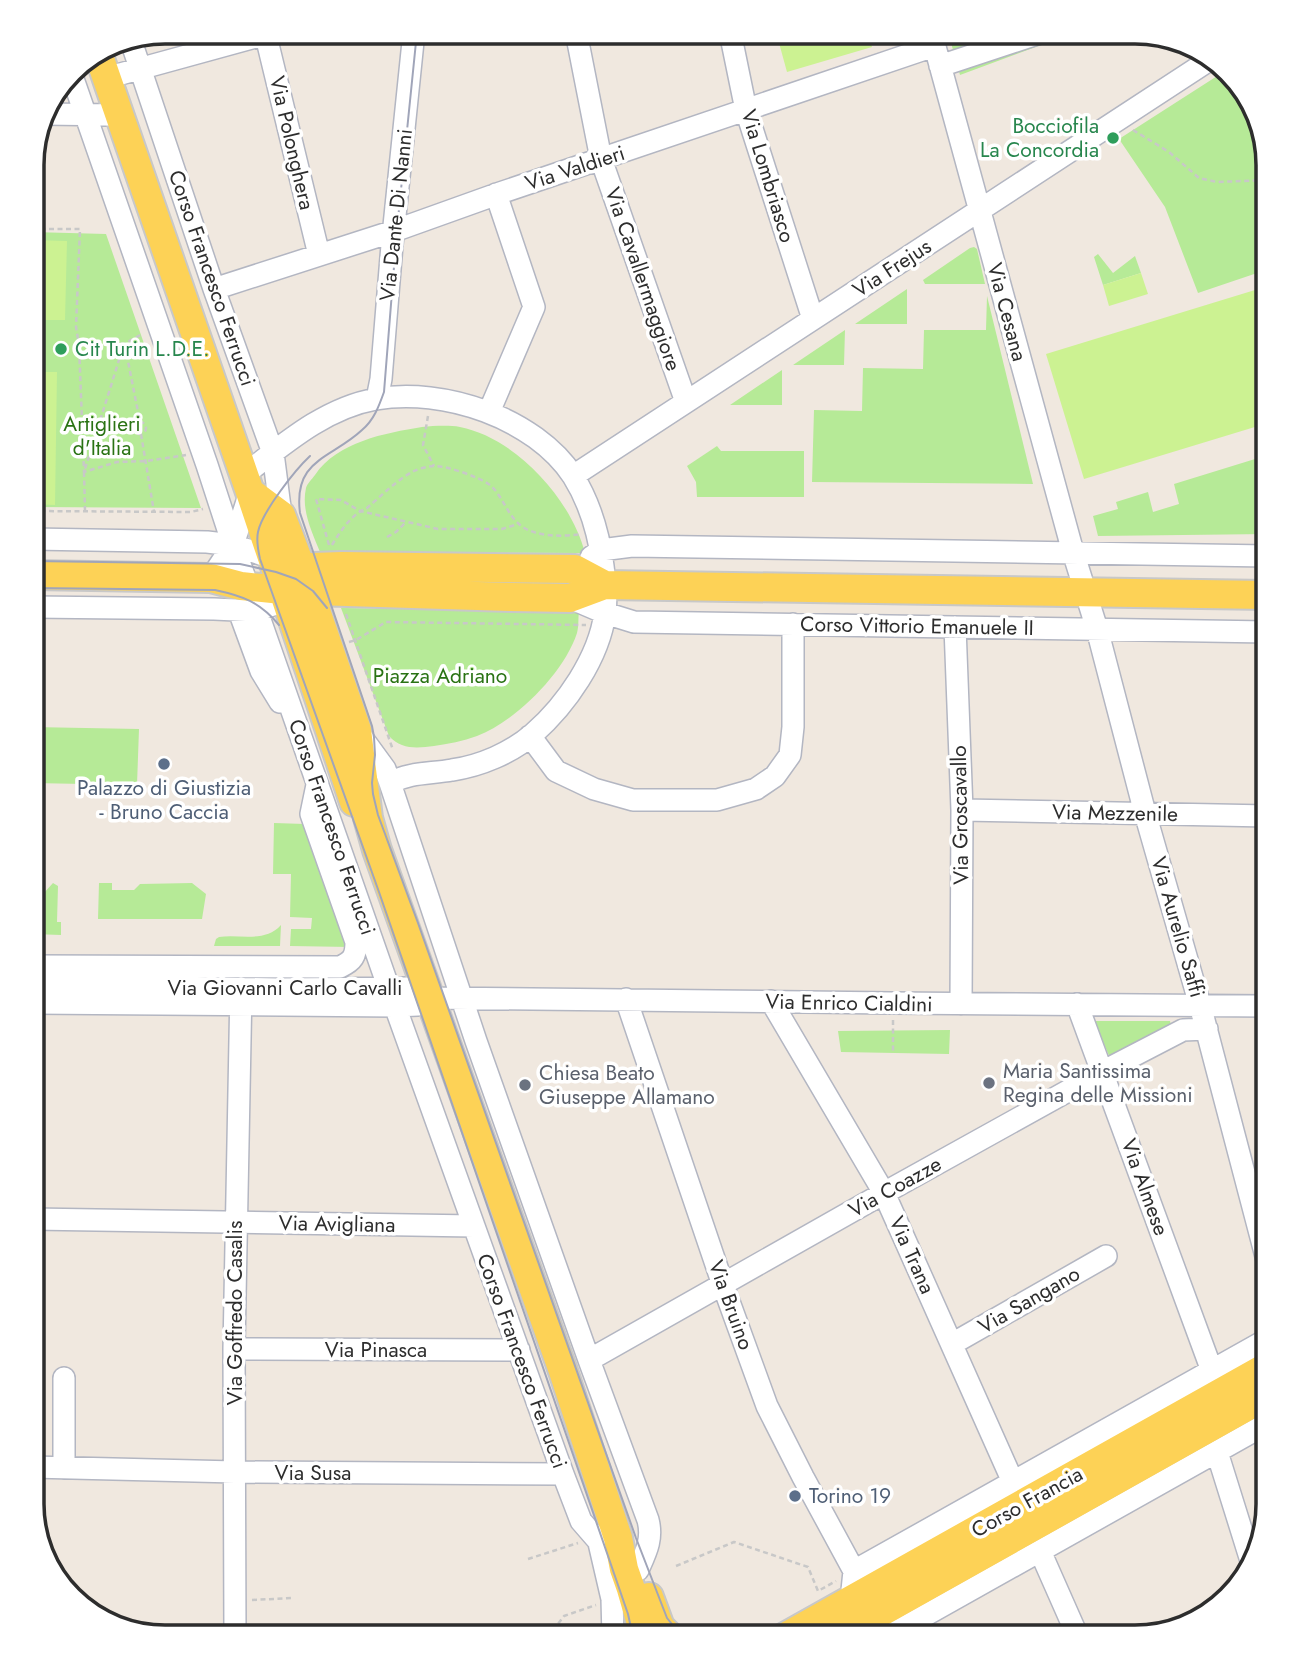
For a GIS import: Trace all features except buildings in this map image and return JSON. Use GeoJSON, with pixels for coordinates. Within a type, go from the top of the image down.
{"type":"FeatureCollection","features":[{"type":"Feature","properties":{"kind":"main road","name":"Corso Francesco Ferrucci"},"geometry":{"type":"LineString","coordinates":[[103,67],[247,483],[287,579],[357,730],[368,818],[377,850],[563,1371],[614,1550]]}},
{"type":"Feature","properties":{"kind":"main road"},"geometry":{"type":"LineString","coordinates":[[247,483],[281,515]]}},
{"type":"Feature","properties":{"kind":"main road","name":"Corso Francesco Ferrucci"},"geometry":{"type":"LineString","coordinates":[[281,515],[287,579]]}},
{"type":"Feature","properties":{"kind":"main road","name":"Corso Vittorio Emanuele II"},"geometry":{"type":"LineString","coordinates":[[44,575],[211,578],[244,585],[287,579],[342,566],[575,569],[605,584]]}},
{"type":"Feature","properties":{"kind":"main road"},"geometry":{"type":"LineString","coordinates":[[287,579],[356,808],[377,850]]}},
{"type":"Feature","properties":{"kind":"main road","name":"Corso Vittorio Emanuele II"},"geometry":{"type":"LineString","coordinates":[[287,579],[570,597],[605,584],[1256,595]]}},
{"type":"Feature","properties":{"kind":"main road","name":"Corso Francia"},"geometry":{"type":"LineString","coordinates":[[847,1625],[857,1612],[1256,1374]]}},
{"type":"Feature","properties":{"kind":"main road","name":"Corso Francia"},"geometry":{"type":"LineString","coordinates":[[820,1625],[857,1612],[1256,1402]]}},
{"type":"Feature","properties":{"kind":"main road"},"geometry":{"type":"LineString","coordinates":[[614,1550],[641,1625]]}},
{"type":"Feature","properties":{"kind":"main road"},"geometry":{"type":"LineString","coordinates":[[614,1550],[659,1625]]}},
{"type":"Feature","properties":{"kind":"street"},"geometry":{"type":"LineString","coordinates":[[103,67],[141,68],[226,44]]}},
{"type":"Feature","properties":{"kind":"street","name":"Via Polonghera"},"geometry":{"type":"LineString","coordinates":[[272,44],[319,255]]}},
{"type":"Feature","properties":{"kind":"street","name":"Via Dante Di Nanni"},"geometry":{"type":"LineString","coordinates":[[377,399],[413,44]]}},
{"type":"Feature","properties":{"kind":"street","name":"Via Cavallermaggiore"},"geometry":{"type":"LineString","coordinates":[[578,44],[601,159],[686,402]]}},
{"type":"Feature","properties":{"kind":"street","name":"Via Lombriasco"},"geometry":{"type":"LineString","coordinates":[[732,44],[746,110],[813,319]]}},
{"type":"Feature","properties":{"kind":"street","name":"Via Valdieri"},"geometry":{"type":"LineString","coordinates":[[214,289],[935,48],[962,44]]}},
{"type":"Feature","properties":{"kind":"street","name":"Corso Francesco Ferrucci"},"geometry":{"type":"LineString","coordinates":[[134,48],[214,289],[273,453],[281,515]]}},
{"type":"Feature","properties":{"kind":"street","name":"Via Cesana"},"geometry":{"type":"LineString","coordinates":[[935,48],[1086,592]]}},
{"type":"Feature","properties":{"kind":"street","name":"Via Frejus"},"geometry":{"type":"LineString","coordinates":[[573,477],[1203,65]]}},
{"type":"Feature","properties":{"kind":"street","name":"Corso Francesco Ferrucci"},"geometry":{"type":"LineString","coordinates":[[74,85],[203,452],[244,585],[299,730],[581,1521],[614,1550],[649,1545],[650,1528],[480,1052],[396,779],[385,769],[357,730]]}},
{"type":"Feature","properties":{"kind":"street"},"geometry":{"type":"LineString","coordinates":[[55,114],[119,115]]}},
{"type":"Feature","properties":{"kind":"street"},"geometry":{"type":"LineString","coordinates":[[489,412],[534,307],[496,194]]}},
{"type":"Feature","properties":{"kind":"street"},"geometry":{"type":"LineString","coordinates":[[244,585],[247,483],[273,453],[324,418],[351,406],[377,399],[431,397],[468,405],[509,421],[531,436],[550,450],[573,477],[586,502],[597,533],[605,584],[605,613],[598,640],[579,678],[549,720],[530,736],[500,754],[454,770],[396,779]]}},
{"type":"Feature","properties":{"kind":"street","name":"Corso Vittorio Emanuele II"},"geometry":{"type":"LineString","coordinates":[[44,540],[206,542],[244,585]]}},
{"type":"Feature","properties":{"kind":"street"},"geometry":{"type":"LineString","coordinates":[[575,569],[601,550],[632,546],[1256,556]]}},
{"type":"Feature","properties":{"kind":"street","name":"Corso Vittorio Emanuele II"},"geometry":{"type":"LineString","coordinates":[[44,607],[214,609],[244,585],[287,579]]}},
{"type":"Feature","properties":{"kind":"street","name":"Via Aurelio Saffi"},"geometry":{"type":"LineString","coordinates":[[1086,592],[1256,1215]]}},
{"type":"Feature","properties":{"kind":"street","name":"Corso Vittorio Emanuele II"},"geometry":{"type":"LineString","coordinates":[[570,597],[605,613],[634,622],[1256,632]]}},
{"type":"Feature","properties":{"kind":"street"},"geometry":{"type":"LineString","coordinates":[[530,736],[556,771],[594,789],[633,800],[717,800],[757,789],[775,776],[790,755],[793,727],[793,624]]}},
{"type":"Feature","properties":{"kind":"street","name":"Via Groscavallo"},"geometry":{"type":"LineString","coordinates":[[956,627],[962,810],[961,1004]]}},
{"type":"Feature","properties":{"kind":"street"},"geometry":{"type":"LineString","coordinates":[[204,977],[276,966],[340,967],[351,962],[356,953],[356,942],[311,814],[317,783]]}},
{"type":"Feature","properties":{"kind":"street","name":"Via Mezzenile"},"geometry":{"type":"LineString","coordinates":[[962,810],[1145,813],[1256,821]]}},
{"type":"Feature","properties":{"kind":"street"},"geometry":{"type":"LineString","coordinates":[[276,966],[277,989]]}},
{"type":"Feature","properties":{"kind":"street"},"geometry":{"type":"LineString","coordinates":[[44,969],[72,976]]}},
{"type":"Feature","properties":{"kind":"street","name":"Via Giovanni Carlo Cavalli"},"geometry":{"type":"LineString","coordinates":[[44,982],[72,976],[204,977],[241,996],[277,989],[392,997]]}},
{"type":"Feature","properties":{"kind":"street","name":"Via Giovanni Carlo Cavalli"},"geometry":{"type":"LineString","coordinates":[[44,1003],[241,996],[392,997],[412,988],[429,998]]}},
{"type":"Feature","properties":{"kind":"street","name":"Via Goffredo Casalis"},"geometry":{"type":"LineString","coordinates":[[235,1625],[235,1223],[241,996]]}},
{"type":"Feature","properties":{"kind":"street","name":"Via Enrico Cialdini"},"geometry":{"type":"LineString","coordinates":[[429,998],[1256,1006]]}},
{"type":"Feature","properties":{"kind":"street","name":"Via Bruino"},"geometry":{"type":"LineString","coordinates":[[626,999],[723,1285],[773,1418],[854,1571]]}},
{"type":"Feature","properties":{"kind":"street","name":"Via Trana"},"geometry":{"type":"LineString","coordinates":[[771,1001],[884,1193],[1013,1482]]}},
{"type":"Feature","properties":{"kind":"street","name":"Via Almese"},"geometry":{"type":"LineString","coordinates":[[1077,1004],[1212,1371]]}},
{"type":"Feature","properties":{"kind":"street","name":"Via Coazze"},"geometry":{"type":"LineString","coordinates":[[589,1360],[1102,1072],[1184,1030],[1207,1029]]}},
{"type":"Feature","properties":{"kind":"street","name":"Via Avigliana"},"geometry":{"type":"LineString","coordinates":[[44,1219],[474,1226]]}},
{"type":"Feature","properties":{"kind":"street","name":"Via Sangano"},"geometry":{"type":"LineString","coordinates":[[952,1344],[1106,1256]]}},
{"type":"Feature","properties":{"kind":"street","name":"Corso Francia"},"geometry":{"type":"LineString","coordinates":[[854,1571],[1256,1346]]}},
{"type":"Feature","properties":{"kind":"street","name":"Via Pinasca"},"geometry":{"type":"LineString","coordinates":[[234,1349],[519,1350]]}},
{"type":"Feature","properties":{"kind":"street"},"geometry":{"type":"LineString","coordinates":[[64,1378],[64,1468]]}},
{"type":"Feature","properties":{"kind":"street"},"geometry":{"type":"LineString","coordinates":[[908,1625],[1256,1430]]}},
{"type":"Feature","properties":{"kind":"street"},"geometry":{"type":"LineString","coordinates":[[1217,1452],[1247,1549]]}},
{"type":"Feature","properties":{"kind":"street","name":"Via Susa"},"geometry":{"type":"LineString","coordinates":[[44,1467],[235,1472],[563,1474]]}},
{"type":"Feature","properties":{"kind":"street"},"geometry":{"type":"LineString","coordinates":[[613,1625],[614,1550]]}},
{"type":"Feature","properties":{"kind":"street"},"geometry":{"type":"LineString","coordinates":[[1040,1551],[1073,1625]]}},
{"type":"Feature","properties":{"kind":"street"},"geometry":{"type":"LineString","coordinates":[[854,1571],[857,1612],[876,1625]]}},
{"type":"Feature","properties":{"kind":"path"},"geometry":{"type":"LineString","coordinates":[[1120,118],[1133,130],[1169,152],[1199,178],[1217,182],[1256,180]]}},
{"type":"Feature","properties":{"kind":"path"},"geometry":{"type":"LineString","coordinates":[[44,229],[80,229],[76,327],[79,345],[85,512]]}},
{"type":"Feature","properties":{"kind":"path"},"geometry":{"type":"LineString","coordinates":[[95,342],[124,344],[150,329],[159,327]]}},
{"type":"Feature","properties":{"kind":"path"},"geometry":{"type":"LineString","coordinates":[[85,472],[124,344]]}},
{"type":"Feature","properties":{"kind":"path"},"geometry":{"type":"LineString","coordinates":[[124,344],[140,422]]}},
{"type":"Feature","properties":{"kind":"path"},"geometry":{"type":"LineString","coordinates":[[431,397],[424,445],[434,466]]}},
{"type":"Feature","properties":{"kind":"path"},"geometry":{"type":"LineString","coordinates":[[134,424],[145,424],[141,434],[136,432],[134,424]]}},
{"type":"Feature","properties":{"kind":"path"},"geometry":{"type":"LineString","coordinates":[[141,434],[154,512]]}},
{"type":"Feature","properties":{"kind":"path"},"geometry":{"type":"LineString","coordinates":[[85,472],[117,462],[146,461],[203,452]]}},
{"type":"Feature","properties":{"kind":"path"},"geometry":{"type":"LineString","coordinates":[[359,511],[367,508],[414,471],[434,466],[468,474],[490,485],[518,524],[529,531],[550,535],[580,534]]}},
{"type":"Feature","properties":{"kind":"path"},"geometry":{"type":"LineString","coordinates":[[330,548],[316,499],[341,500],[359,511],[438,529],[502,529],[518,524]]}},
{"type":"Feature","properties":{"kind":"path"},"geometry":{"type":"LineString","coordinates":[[44,511],[191,512],[207,509]]}},
{"type":"Feature","properties":{"kind":"path"},"geometry":{"type":"LineString","coordinates":[[387,537],[406,522]]}},
{"type":"Feature","properties":{"kind":"path"},"geometry":{"type":"LineString","coordinates":[[396,779],[356,640],[386,622],[578,625]]}},
{"type":"Feature","properties":{"kind":"path"},"geometry":{"type":"LineString","coordinates":[[892,1003],[893,1052]]}},
{"type":"Feature","properties":{"kind":"path"},"geometry":{"type":"LineString","coordinates":[[676,1566],[734,1542],[808,1567],[818,1591],[854,1571]]}},
{"type":"Feature","properties":{"kind":"path"},"geometry":{"type":"LineString","coordinates":[[528,1559],[614,1550]]}},
{"type":"Feature","properties":{"kind":"path"},"geometry":{"type":"LineString","coordinates":[[235,1600],[293,1598]]}},
{"type":"Feature","properties":{"kind":"path"},"geometry":{"type":"LineString","coordinates":[[557,1625],[564,1616],[596,1605]]}},
{"type":"Feature","properties":{"kind":"green space"},"geometry":{"type":"Polygon","coordinates":[[[779,44],[871,44],[872,47],[787,72],[779,44]]]}},
{"type":"Feature","properties":{"kind":"green space"},"geometry":{"type":"Polygon","coordinates":[[[951,44],[1044,44],[960,75],[951,44]]]}},
{"type":"Feature","properties":{"kind":"green space"},"geometry":{"type":"Polygon","coordinates":[[[1217,76],[1221,79],[1236,98],[1247,119],[1255,149],[1256,273],[1198,293],[1165,207],[1119,139],[1217,76]]]}},
{"type":"Feature","properties":{"kind":"green space","name":"Artiglieri d'Italia"},"geometry":{"type":"Polygon","coordinates":[[[44,232],[106,234],[201,508],[44,507],[44,232]]]}},
{"type":"Feature","properties":{"kind":"green space"},"geometry":{"type":"Polygon","coordinates":[[[44,240],[67,241],[65,320],[44,320],[44,240]]]}},
{"type":"Feature","properties":{"kind":"green space"},"geometry":{"type":"Polygon","coordinates":[[[974,247],[977,249],[985,284],[925,284],[923,280],[974,247]]]}},
{"type":"Feature","properties":{"kind":"green space"},"geometry":{"type":"Polygon","coordinates":[[[1098,254],[1113,273],[1135,256],[1141,273],[1103,285],[1094,257],[1098,254]]]}},
{"type":"Feature","properties":{"kind":"green space"},"geometry":{"type":"Polygon","coordinates":[[[1141,273],[1148,294],[1109,306],[1103,285],[1141,273]]]}},
{"type":"Feature","properties":{"kind":"green space"},"geometry":{"type":"Polygon","coordinates":[[[907,289],[907,324],[855,324],[907,289]]]}},
{"type":"Feature","properties":{"kind":"green space"},"geometry":{"type":"Polygon","coordinates":[[[1255,290],[1256,427],[1084,479],[1046,354],[1255,290]]]}},
{"type":"Feature","properties":{"kind":"green space"},"geometry":{"type":"Polygon","coordinates":[[[987,296],[1033,484],[812,482],[814,410],[862,411],[863,368],[923,369],[924,330],[986,330],[987,296]]]}},
{"type":"Feature","properties":{"kind":"green space"},"geometry":{"type":"Polygon","coordinates":[[[845,330],[844,365],[793,365],[845,330]]]}},
{"type":"Feature","properties":{"kind":"green space"},"geometry":{"type":"Polygon","coordinates":[[[782,370],[782,405],[730,405],[782,370]]]}},
{"type":"Feature","properties":{"kind":"green space"},"geometry":{"type":"Polygon","coordinates":[[[44,372],[57,372],[55,505],[44,505],[44,372]]]}},
{"type":"Feature","properties":{"kind":"green space"},"geometry":{"type":"Polygon","coordinates":[[[455,426],[481,433],[520,457],[554,492],[578,533],[585,553],[320,552],[308,521],[305,504],[308,483],[324,464],[349,447],[378,436],[422,427],[455,426]]]}},
{"type":"Feature","properties":{"kind":"green space"},"geometry":{"type":"Polygon","coordinates":[[[717,446],[721,451],[804,451],[804,497],[697,497],[696,482],[687,466],[717,446]]]}},
{"type":"Feature","properties":{"kind":"green space"},"geometry":{"type":"Polygon","coordinates":[[[1256,459],[1256,534],[1098,536],[1093,516],[1118,509],[1116,502],[1148,492],[1153,512],[1179,504],[1174,484],[1256,459]]]}},
{"type":"Feature","properties":{"kind":"green space","name":"Piazza Adriano"},"geometry":{"type":"Polygon","coordinates":[[[341,608],[579,611],[578,630],[561,664],[537,694],[492,729],[461,741],[428,747],[404,746],[389,736],[341,608]]]}},
{"type":"Feature","properties":{"kind":"green space"},"geometry":{"type":"Polygon","coordinates":[[[44,727],[139,729],[137,785],[44,783],[44,727]]]}},
{"type":"Feature","properties":{"kind":"green space"},"geometry":{"type":"Polygon","coordinates":[[[274,823],[305,824],[351,947],[290,946],[291,929],[311,929],[312,918],[290,917],[291,874],[273,874],[274,823]]]}},
{"type":"Feature","properties":{"kind":"green space"},"geometry":{"type":"Polygon","coordinates":[[[53,883],[58,886],[57,922],[61,922],[61,935],[44,934],[44,893],[53,883]]]}},
{"type":"Feature","properties":{"kind":"green space"},"geometry":{"type":"Polygon","coordinates":[[[99,883],[112,883],[112,890],[134,890],[140,884],[192,883],[206,894],[202,919],[98,919],[99,883]]]}},
{"type":"Feature","properties":{"kind":"green space"},"geometry":{"type":"Polygon","coordinates":[[[281,925],[280,946],[214,946],[219,937],[260,936],[275,931],[281,925]]]}},
{"type":"Feature","properties":{"kind":"green space"},"geometry":{"type":"Polygon","coordinates":[[[1094,1021],[1170,1021],[1171,1025],[1110,1058],[1094,1021]]]}},
{"type":"Feature","properties":{"kind":"green space"},"geometry":{"type":"Polygon","coordinates":[[[950,1030],[949,1054],[841,1052],[838,1031],[950,1030]]]}},
{"type":"Feature","properties":{"kind":"tram line"},"geometry":{"type":"LineString","coordinates":[[416,44],[384,392],[370,422],[308,471],[302,481],[299,495],[300,513],[372,726],[375,755],[372,783],[378,815],[636,1538],[667,1618],[673,1625]]}},
{"type":"Feature","properties":{"kind":"tram line"},"geometry":{"type":"LineString","coordinates":[[310,456],[280,492],[261,524],[257,539],[260,559],[379,892],[630,1625]]}},
{"type":"Feature","properties":{"kind":"tram line"},"geometry":{"type":"LineString","coordinates":[[44,561],[240,564],[296,579],[313,591],[327,608]]}},
{"type":"Feature","properties":{"kind":"tram line"},"geometry":{"type":"LineString","coordinates":[[44,588],[215,590],[250,601],[279,625]]}},
{"type":"Feature","properties":{"kind":"place","name":"Bocciofila La Concordia"},"geometry":{"type":"Point","coordinates":[1113,138]}},
{"type":"Feature","properties":{"kind":"place","name":"Cit Turin L.D.E."},"geometry":{"type":"Point","coordinates":[61,349]}},
{"type":"Feature","properties":{"kind":"place","name":"Palazzo di Giustizia - Bruno Caccia"},"geometry":{"type":"Point","coordinates":[164,764]}},
{"type":"Feature","properties":{"kind":"place","name":"Maria Santissima Regina delle Missioni"},"geometry":{"type":"Point","coordinates":[989,1083]}},
{"type":"Feature","properties":{"kind":"place","name":"Chiesa Beato Giuseppe Allamano"},"geometry":{"type":"Point","coordinates":[525,1085]}},
{"type":"Feature","properties":{"kind":"place","name":"Torino 19"},"geometry":{"type":"Point","coordinates":[795,1496]}}]}
